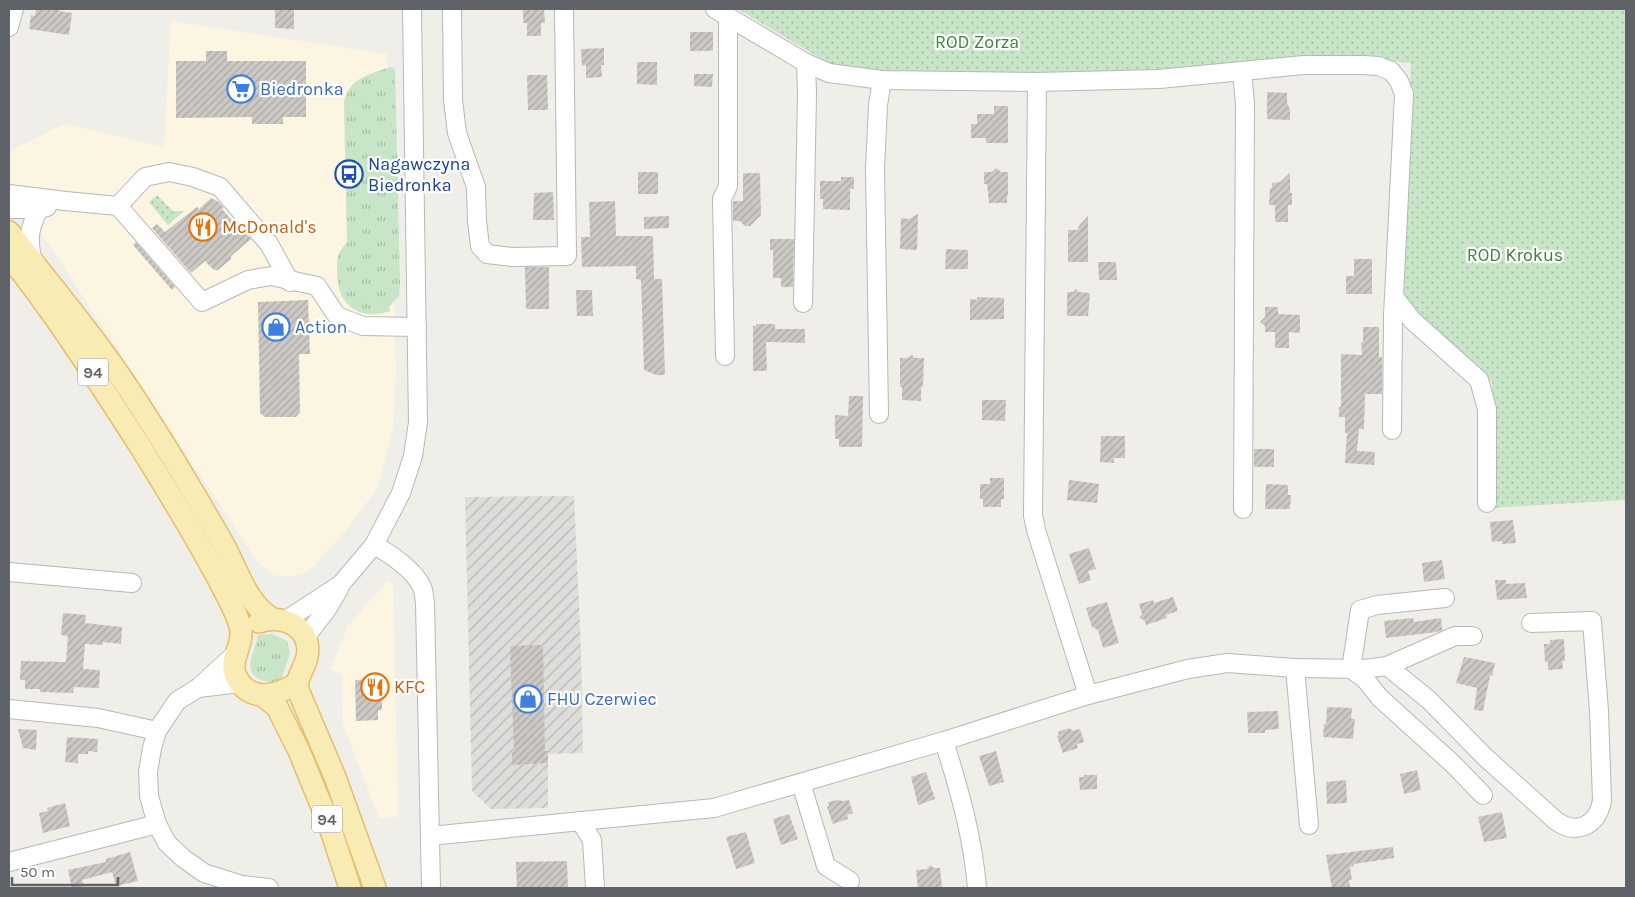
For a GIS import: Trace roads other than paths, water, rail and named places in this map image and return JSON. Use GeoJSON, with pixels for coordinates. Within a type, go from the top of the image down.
{"type":"FeatureCollection","features":[{"type":"Feature","properties":{"kind":"main road","name":"94"},"geometry":{"type":"LineString","coordinates":[[9,232],[110,362],[145,412],[225,546],[248,594],[262,613],[297,627],[305,638]]}},
{"type":"Feature","properties":{"kind":"main road","name":"94"},"geometry":{"type":"LineString","coordinates":[[9,256],[68,334],[169,494],[223,589],[241,632]]}},
{"type":"Feature","properties":{"kind":"main road"},"geometry":{"type":"LineString","coordinates":[[240,683],[235,675],[234,664],[241,632],[253,624],[279,619]]}},
{"type":"Feature","properties":{"kind":"main road"},"geometry":{"type":"LineString","coordinates":[[262,695],[284,691],[297,682],[307,657],[305,638]]}},
{"type":"Feature","properties":{"kind":"main road","name":"94"},"geometry":{"type":"LineString","coordinates":[[297,682],[298,690],[335,777],[375,888]]}},
{"type":"Feature","properties":{"kind":"main road","name":"94"},"geometry":{"type":"LineString","coordinates":[[240,683],[252,693],[262,695],[277,707],[299,751],[329,824],[350,888]]}},
{"type":"Feature","properties":{"kind":"street"},"geometry":{"type":"LineString","coordinates":[[9,28],[14,9]]}},
{"type":"Feature","properties":{"kind":"street"},"geometry":{"type":"LineString","coordinates":[[305,638],[327,609],[341,584],[374,545],[401,493],[413,456],[418,422],[412,9]]}},
{"type":"Feature","properties":{"kind":"street"},"geometry":{"type":"LineString","coordinates":[[452,9],[453,100],[458,133],[476,187],[480,246],[487,254],[521,257],[567,256],[564,9]]}},
{"type":"Feature","properties":{"kind":"street"},"geometry":{"type":"LineString","coordinates":[[721,13],[806,63],[830,73],[1037,82],[1159,79],[1304,65],[1364,65],[1378,66],[1391,71],[1399,81],[1404,94],[1393,316],[1392,430]]}},
{"type":"Feature","properties":{"kind":"street"},"geometry":{"type":"LineString","coordinates":[[721,13],[728,186],[722,199],[725,356]]}},
{"type":"Feature","properties":{"kind":"street"},"geometry":{"type":"LineString","coordinates":[[803,303],[806,63]]}},
{"type":"Feature","properties":{"kind":"street"},"geometry":{"type":"LineString","coordinates":[[1242,72],[1245,104],[1243,509]]}},
{"type":"Feature","properties":{"kind":"street"},"geometry":{"type":"LineString","coordinates":[[878,76],[875,168],[879,414]]}},
{"type":"Feature","properties":{"kind":"street"},"geometry":{"type":"LineString","coordinates":[[1037,82],[1033,516],[1088,695]]}},
{"type":"Feature","properties":{"kind":"street"},"geometry":{"type":"LineString","coordinates":[[118,206],[145,177],[169,172],[193,177],[220,187],[269,244],[290,282]]}},
{"type":"Feature","properties":{"kind":"street"},"geometry":{"type":"LineString","coordinates":[[9,194],[33,196],[62,202],[118,206],[202,302],[248,280],[271,276],[290,282],[317,286],[337,316],[363,326],[417,327]]}},
{"type":"Feature","properties":{"kind":"street"},"geometry":{"type":"LineString","coordinates":[[9,209],[39,209],[62,202]]}},
{"type":"Feature","properties":{"kind":"street"},"geometry":{"type":"LineString","coordinates":[[34,263],[29,234],[39,209]]}},
{"type":"Feature","properties":{"kind":"street"},"geometry":{"type":"LineString","coordinates":[[1395,298],[1412,320],[1479,380],[1487,409],[1487,503]]}},
{"type":"Feature","properties":{"kind":"street"},"geometry":{"type":"LineString","coordinates":[[374,545],[385,551],[406,569],[423,588],[425,603],[431,888]]}},
{"type":"Feature","properties":{"kind":"street"},"geometry":{"type":"LineString","coordinates":[[9,572],[132,583]]}},
{"type":"Feature","properties":{"kind":"street"},"geometry":{"type":"LineString","coordinates":[[279,619],[341,584]]}},
{"type":"Feature","properties":{"kind":"street"},"geometry":{"type":"LineString","coordinates":[[1351,669],[1360,610],[1377,606],[1445,598]]}},
{"type":"Feature","properties":{"kind":"street"},"geometry":{"type":"LineString","coordinates":[[1387,666],[1429,700],[1485,757],[1554,820],[1562,826],[1579,828],[1594,819],[1600,812],[1602,801],[1599,711],[1592,621],[1531,624]]}},
{"type":"Feature","properties":{"kind":"street"},"geometry":{"type":"LineString","coordinates":[[430,836],[714,808],[944,741],[1088,695],[1188,669],[1227,663],[1295,668],[1351,669],[1387,666],[1455,636],[1473,636]]}},
{"type":"Feature","properties":{"kind":"street"},"geometry":{"type":"LineString","coordinates":[[235,654],[198,688],[177,701],[158,731],[152,748],[148,772],[149,796],[157,824],[167,842],[183,858],[204,874],[242,885],[269,888]]}},
{"type":"Feature","properties":{"kind":"street"},"geometry":{"type":"LineString","coordinates":[[1295,668],[1309,825]]}},
{"type":"Feature","properties":{"kind":"street"},"geometry":{"type":"LineString","coordinates":[[1351,669],[1364,678],[1380,698],[1453,764],[1483,795]]}},
{"type":"Feature","properties":{"kind":"street"},"geometry":{"type":"LineString","coordinates":[[198,688],[240,683]]}},
{"type":"Feature","properties":{"kind":"street"},"geometry":{"type":"LineString","coordinates":[[9,709],[98,718],[158,731]]}},
{"type":"Feature","properties":{"kind":"street"},"geometry":{"type":"LineString","coordinates":[[944,741],[964,808],[975,862],[977,888]]}},
{"type":"Feature","properties":{"kind":"street"},"geometry":{"type":"LineString","coordinates":[[801,783],[826,866],[850,881]]}},
{"type":"Feature","properties":{"kind":"street"},"geometry":{"type":"LineString","coordinates":[[580,821],[592,840],[595,888]]}},
{"type":"Feature","properties":{"kind":"street"},"geometry":{"type":"LineString","coordinates":[[9,862],[157,824]]}},
{"type":"Feature","properties":{"kind":"place","name":"Biedronka"},"geometry":{"type":"Point","coordinates":[241,89]}},
{"type":"Feature","properties":{"kind":"place","name":"Nagawczyna Biedronka"},"geometry":{"type":"Point","coordinates":[349,174]}},
{"type":"Feature","properties":{"kind":"place","name":"McDonald's"},"geometry":{"type":"Point","coordinates":[203,227]}},
{"type":"Feature","properties":{"kind":"place","name":"Action"},"geometry":{"type":"Point","coordinates":[276,327]}},
{"type":"Feature","properties":{"kind":"place","name":"KFC"},"geometry":{"type":"Point","coordinates":[375,687]}},
{"type":"Feature","properties":{"kind":"place","name":"FHU Czerwiec"},"geometry":{"type":"Point","coordinates":[528,699]}},
{"type":"Feature","properties":{"kind":"park label","name":"ROD Zorza"},"geometry":{"type":"Point","coordinates":[977,42]}},
{"type":"Feature","properties":{"kind":"park label","name":"ROD Krokus"},"geometry":{"type":"Point","coordinates":[1515,255]}}]}
